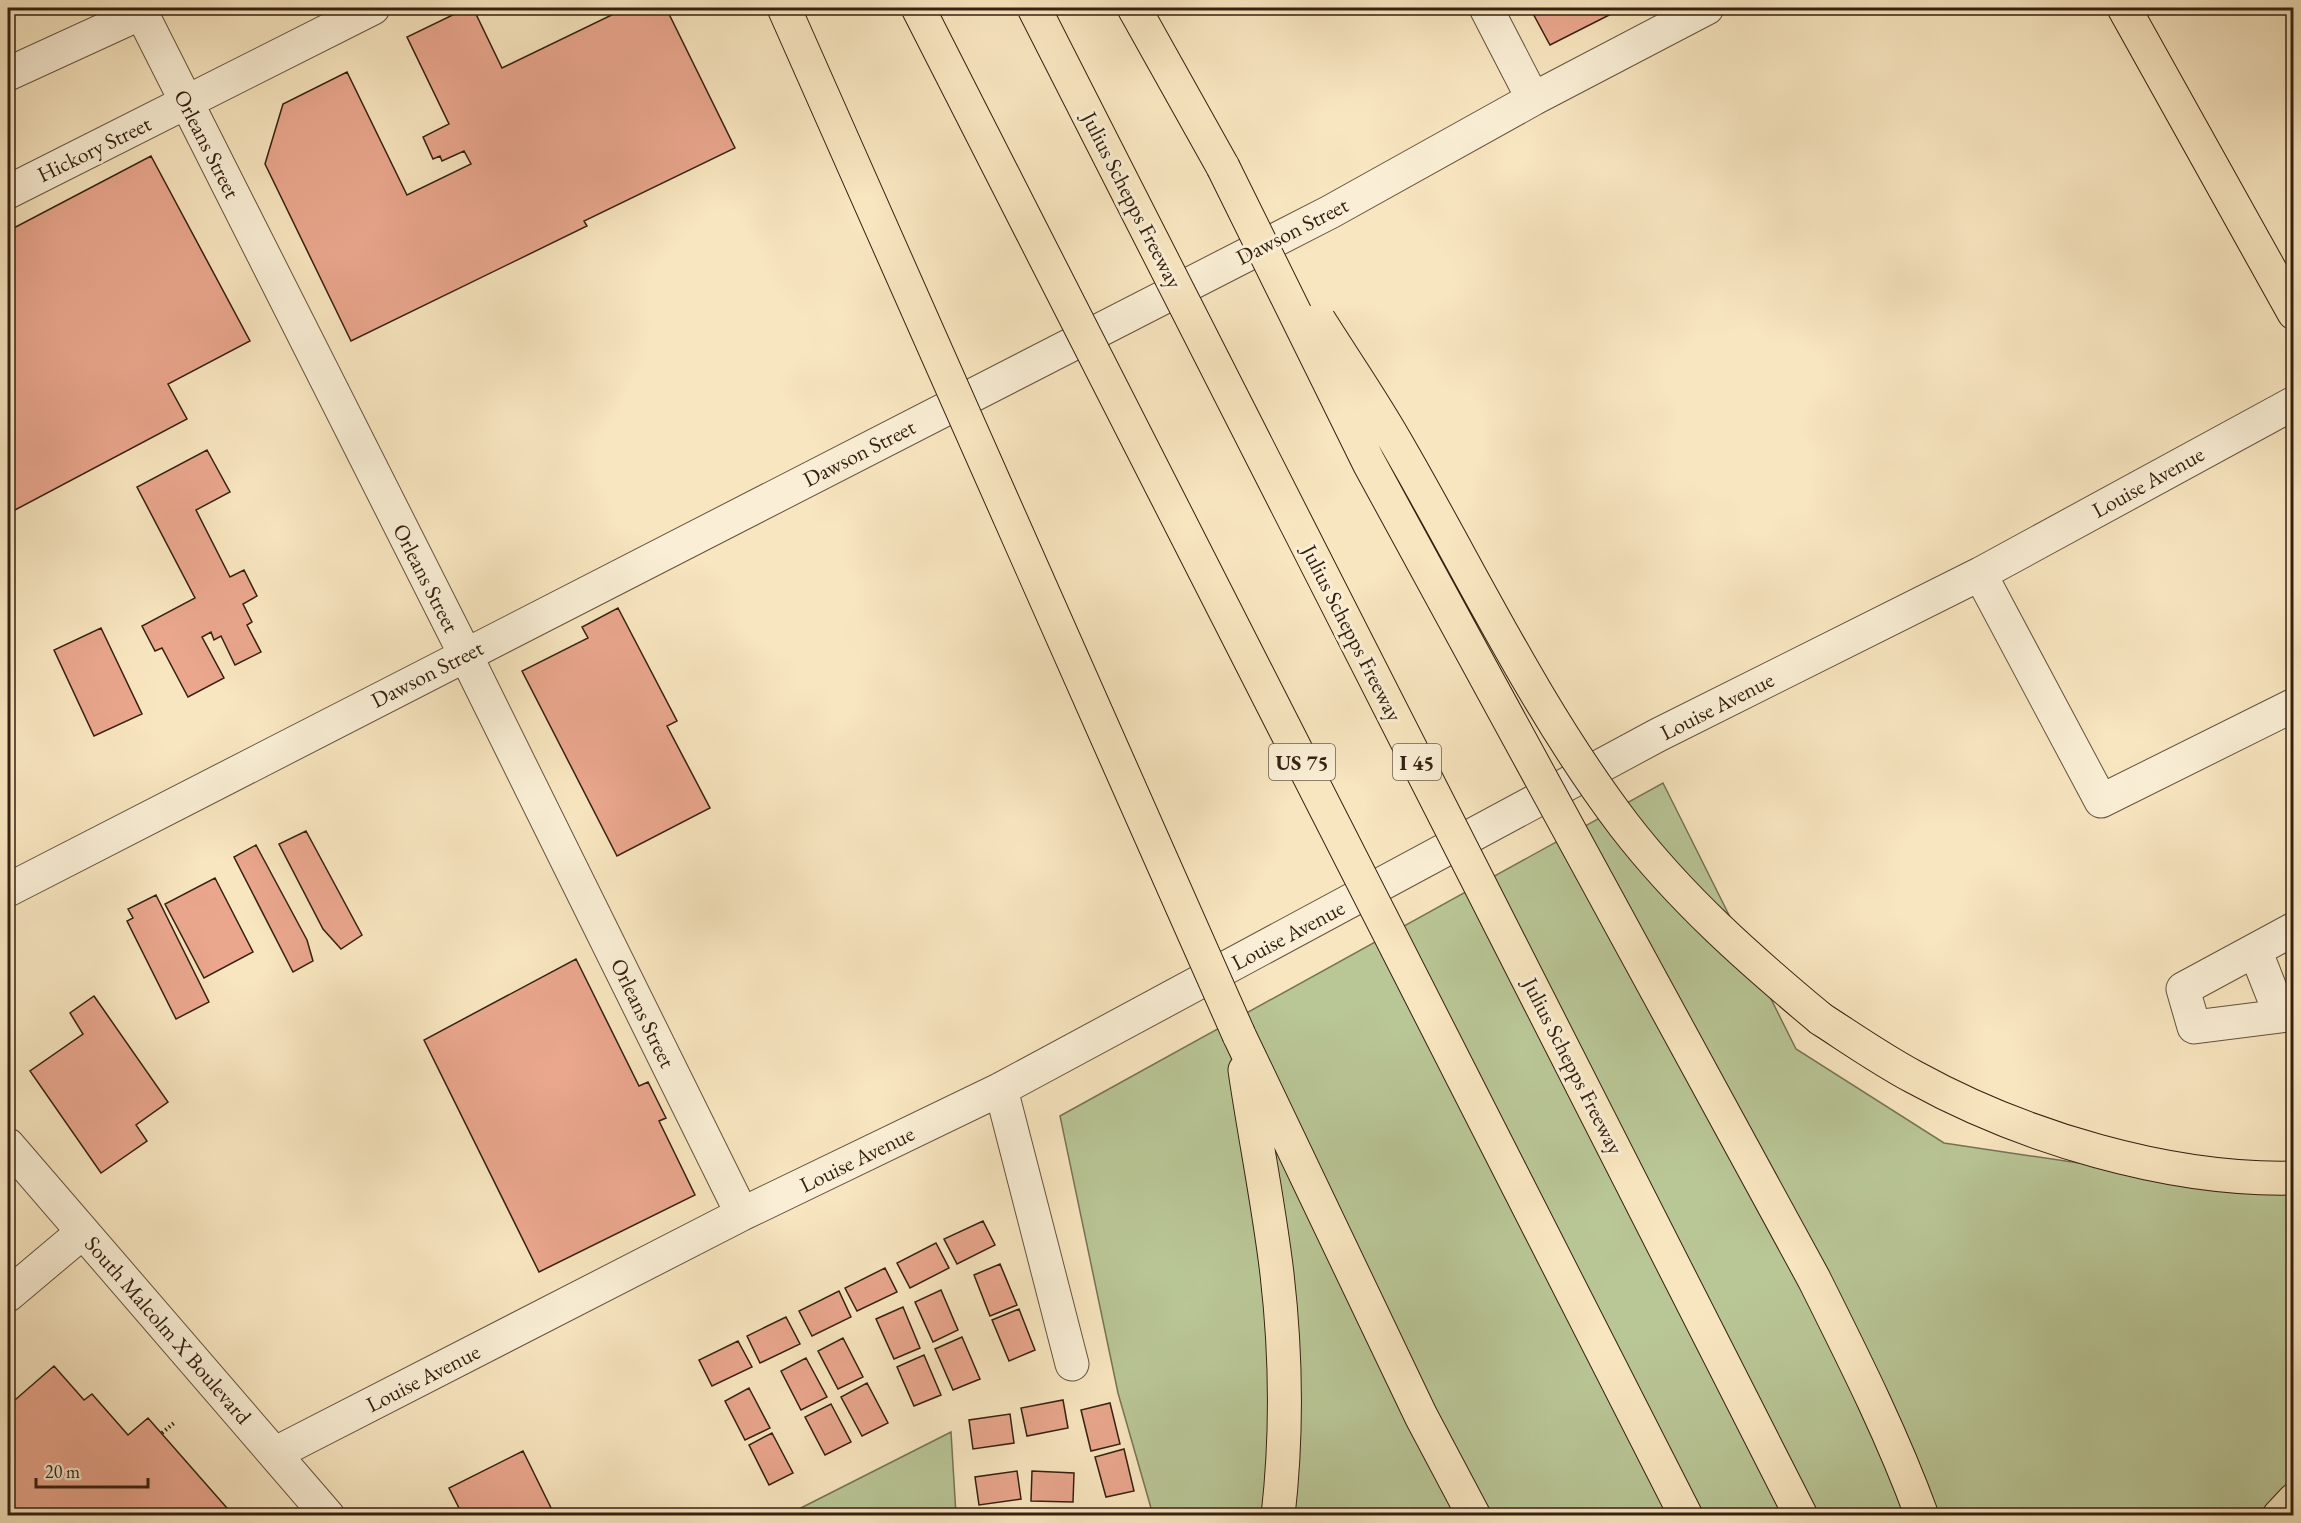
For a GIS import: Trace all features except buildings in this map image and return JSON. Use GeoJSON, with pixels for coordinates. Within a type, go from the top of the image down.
{"type":"FeatureCollection","features":[{"type":"Feature","properties":{"kind":"main road"},"geometry":{"type":"LineString","coordinates":[[784,8],[1239,1035],[1342,1246],[1421,1416],[1474,1515]]}},
{"type":"Feature","properties":{"kind":"main road","name":"US 75"},"geometry":{"type":"LineString","coordinates":[[918,8],[1686,1515]]}},
{"type":"Feature","properties":{"kind":"main road","name":"Julius Schepps Freeway"},"geometry":{"type":"LineString","coordinates":[[1034,8],[1801,1515]]}},
{"type":"Feature","properties":{"kind":"main road"},"geometry":{"type":"LineString","coordinates":[[1134,8],[1223,167],[1400,448],[1526,676],[1624,825],[1688,900],[1752,962],[1821,1020],[1915,1077],[2022,1128],[2119,1156],[2199,1171],[2294,1178]]}},
{"type":"Feature","properties":{"kind":"main road"},"geometry":{"type":"LineString","coordinates":[[2124,8],[2294,313]]}},
{"type":"Feature","properties":{"kind":"main road"},"geometry":{"type":"LineString","coordinates":[[1223,167],[1369,463],[1814,1280],[1889,1434],[1922,1515]]}},
{"type":"Feature","properties":{"kind":"main road"},"geometry":{"type":"LineString","coordinates":[[1239,1035],[1277,1275],[1283,1376],[1282,1475],[1278,1515]]}},
{"type":"Feature","properties":{"kind":"main road"},"geometry":{"type":"LineString","coordinates":[[2279,1515],[2294,1500]]}},
{"type":"Feature","properties":{"kind":"street","name":"Hickory Street"},"geometry":{"type":"LineString","coordinates":[[8,192],[373,8]]}},
{"type":"Feature","properties":{"kind":"street"},"geometry":{"type":"LineString","coordinates":[[1486,8],[1533,99]]}},
{"type":"Feature","properties":{"kind":"street","name":"Dawson Street"},"geometry":{"type":"LineString","coordinates":[[8,890],[1330,212],[1533,99],[1707,8]]}},
{"type":"Feature","properties":{"kind":"street","name":"Orleans Street"},"geometry":{"type":"LineString","coordinates":[[140,10],[465,654],[742,1214]]}},
{"type":"Feature","properties":{"kind":"street"},"geometry":{"type":"LineString","coordinates":[[8,74],[140,10]]}},
{"type":"Feature","properties":{"kind":"street","name":"Louise Avenue"},"geometry":{"type":"LineString","coordinates":[[276,1453],[742,1214],[1001,1089],[1658,735],[1980,574],[2294,403]]}},
{"type":"Feature","properties":{"kind":"street"},"geometry":{"type":"LineString","coordinates":[[1980,574],[2101,801],[2294,705]]}},
{"type":"Feature","properties":{"kind":"street"},"geometry":{"type":"LineString","coordinates":[[2255,950],[2294,929]]}},
{"type":"Feature","properties":{"kind":"street"},"geometry":{"type":"LineString","coordinates":[[1001,1089],[1072,1364]]}},
{"type":"Feature","properties":{"kind":"street","name":"South Malcolm X Boulevard"},"geometry":{"type":"LineString","coordinates":[[8,1145],[328,1515]]}},
{"type":"Feature","properties":{"kind":"street"},"geometry":{"type":"LineString","coordinates":[[8,1295],[83,1232]]}},
{"type":"Feature","properties":{"kind":"path"},"geometry":{"type":"LineString","coordinates":[[162,1433],[174,1423]]}},
{"type":"Feature","properties":{"kind":"green space"},"geometry":{"type":"Polygon","coordinates":[[[1663,783],[1796,1049],[1944,1143],[2293,1195],[2293,1515],[1153,1515],[1118,1393],[1060,1116],[1663,783]]]}},
{"type":"Feature","properties":{"kind":"green space"},"geometry":{"type":"Polygon","coordinates":[[[951,1432],[956,1515],[787,1515],[951,1432]]]}}]}
